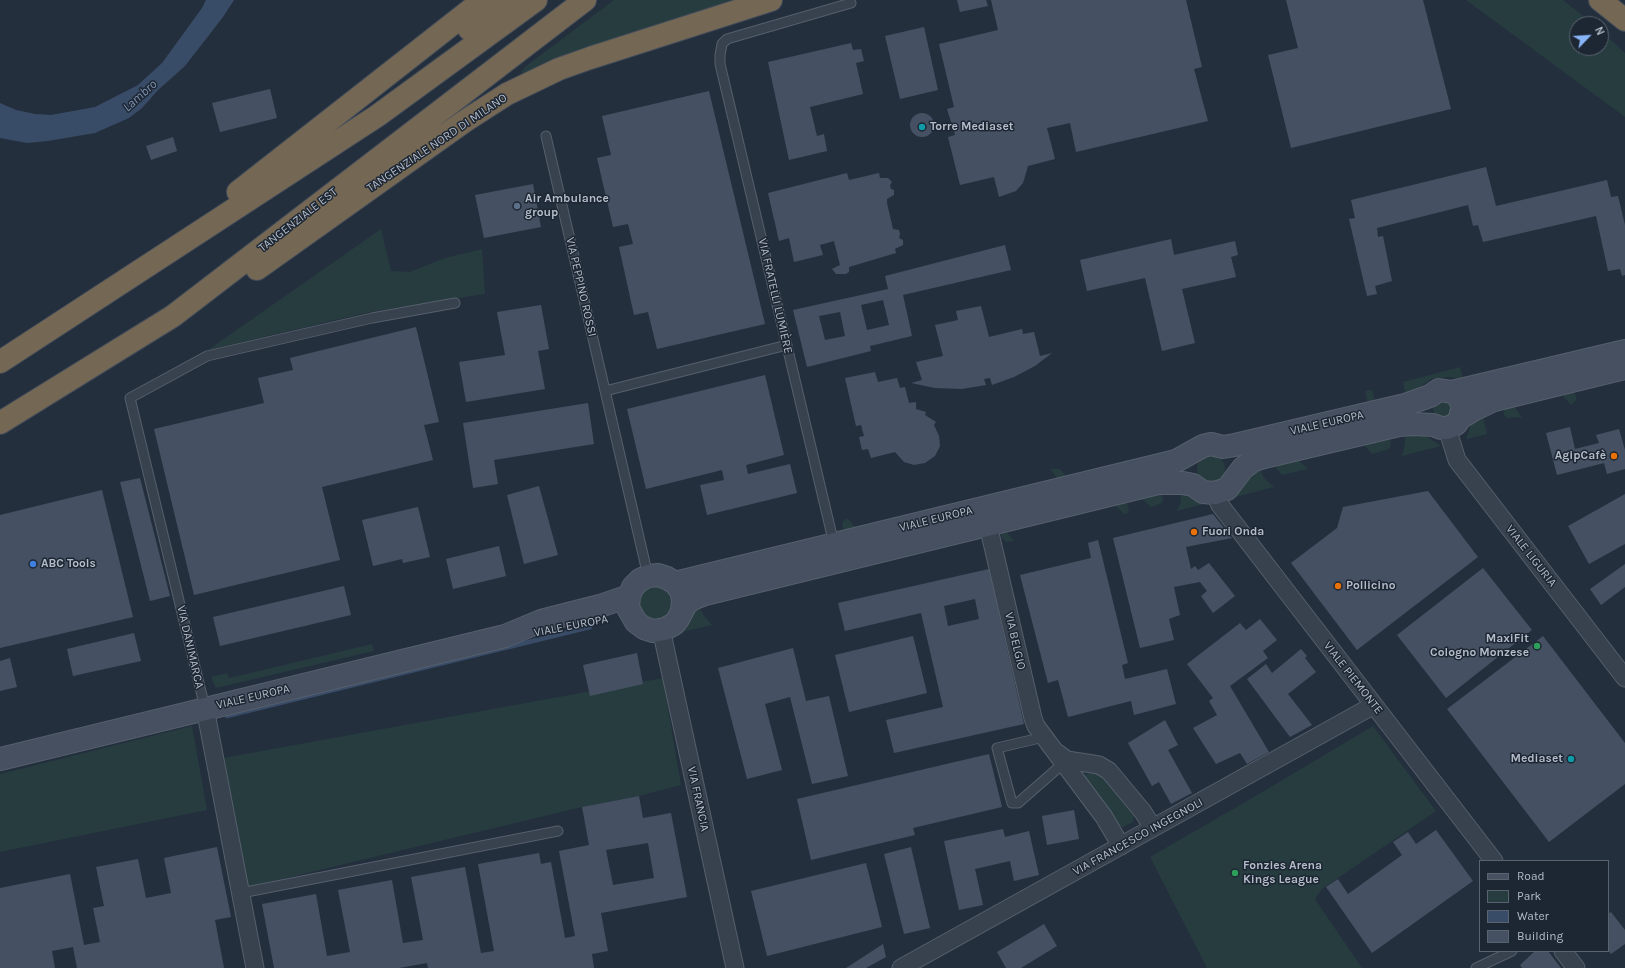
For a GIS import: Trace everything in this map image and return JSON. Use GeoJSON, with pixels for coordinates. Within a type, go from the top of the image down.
{"type":"FeatureCollection","features":[{"type":"Feature","properties":{"kind":"highway"},"geometry":{"type":"LineString","coordinates":[[116,288],[483,0]]}},
{"type":"Feature","properties":{"kind":"highway"},"geometry":{"type":"LineString","coordinates":[[188,231],[509,0]]}},
{"type":"Feature","properties":{"kind":"highway"},"geometry":{"type":"LineString","coordinates":[[0,362],[116,288],[377,116],[536,0]]}},
{"type":"Feature","properties":{"kind":"highway","name":"TANGENZIALE EST"},"geometry":{"type":"LineString","coordinates":[[0,423],[172,316],[585,0]]}},
{"type":"Feature","properties":{"kind":"highway","name":"TANGENZIALE NORD DI MILANO"},"geometry":{"type":"LineString","coordinates":[[172,316],[260,267],[465,121],[507,94],[558,70],[590,58],[770,0]]}},
{"type":"Feature","properties":{"kind":"highway"},"geometry":{"type":"LineString","coordinates":[[1600,0],[1625,20]]}},
{"type":"Feature","properties":{"kind":"street","name":"VIALE EUROPA"},"geometry":{"type":"LineString","coordinates":[[675,583],[1176,461],[1203,446],[1211,444],[1223,447],[1246,443],[1415,402],[1430,396],[1439,390],[1452,392],[1625,351]]}},
{"type":"Feature","properties":{"kind":"street"},"geometry":{"type":"LineString","coordinates":[[1430,396],[1427,401],[1425,411],[1429,420],[1447,424],[1494,400],[1625,368]]}},
{"type":"Feature","properties":{"kind":"street"},"geometry":{"type":"LineString","coordinates":[[1447,424],[1463,406],[1460,400],[1452,392]]}},
{"type":"Feature","properties":{"kind":"street","name":"VIALE EUROPA"},"geometry":{"type":"LineString","coordinates":[[0,759],[505,636],[544,632],[603,619],[626,618],[636,622],[644,628],[653,630],[665,629],[674,624],[682,610],[692,599],[705,594],[1158,483],[1171,482],[1193,486],[1203,492],[1215,493],[1227,489],[1243,468],[1254,460],[1264,457],[1399,425],[1447,424]]}},
{"type":"Feature","properties":{"kind":"street","name":"VIALE LIGURIA"},"geometry":{"type":"LineString","coordinates":[[1447,424],[1457,460],[1625,678]]}},
{"type":"Feature","properties":{"kind":"street"},"geometry":{"type":"LineString","coordinates":[[1223,447],[1231,453],[1236,464],[1235,478]]}},
{"type":"Feature","properties":{"kind":"street"},"geometry":{"type":"LineString","coordinates":[[1193,486],[1187,472],[1189,460],[1196,450]]}},
{"type":"Feature","properties":{"kind":"street","name":"VIALE PIEMONTE"},"geometry":{"type":"LineString","coordinates":[[1215,493],[1220,505],[1493,860]]}},
{"type":"Feature","properties":{"kind":"street","name":"VIA BELGIO"},"geometry":{"type":"LineString","coordinates":[[988,525],[1033,718],[1040,731],[1062,758],[1104,817],[1120,846]]}},
{"type":"Feature","properties":{"kind":"street"},"geometry":{"type":"LineString","coordinates":[[636,622],[630,615],[628,608],[629,596],[636,584],[648,576],[658,575],[675,583],[682,595],[682,610]]}},
{"type":"Feature","properties":{"kind":"street","name":"VIALE EUROPA"},"geometry":{"type":"LineString","coordinates":[[505,636],[542,621],[600,606],[629,596]]}},
{"type":"Feature","properties":{"kind":"street","name":"VIA FRANCIA"},"geometry":{"type":"LineString","coordinates":[[661,629],[735,968]]}},
{"type":"Feature","properties":{"kind":"street","name":"VIA FRANCESCO INGEGNOLI"},"geometry":{"type":"LineString","coordinates":[[901,968],[1374,704]]}},
{"type":"Feature","properties":{"kind":"street","name":"VIA DANIMARCA"},"geometry":{"type":"LineString","coordinates":[[205,708],[255,968]]}},
{"type":"Feature","properties":{"kind":"street"},"geometry":{"type":"LineString","coordinates":[[1062,758],[1099,764],[1109,771],[1143,812],[1153,828]]}},
{"type":"Feature","properties":{"kind":"street"},"geometry":{"type":"LineString","coordinates":[[1564,952],[1576,968]]}},
{"type":"Feature","properties":{"kind":"lane","name":"VIA FRATELLI LUMIÈRE"},"geometry":{"type":"LineString","coordinates":[[834,544],[720,64],[721,47],[723,42],[727,39],[851,3]]}},
{"type":"Feature","properties":{"kind":"lane","name":"VIA PEPPINO ROSSI"},"geometry":{"type":"LineString","coordinates":[[546,136],[648,576]]}},
{"type":"Feature","properties":{"kind":"lane","name":"VIA DANIMARCA"},"geometry":{"type":"LineString","coordinates":[[205,708],[130,398],[208,356],[372,318],[455,303]]}},
{"type":"Feature","properties":{"kind":"lane"},"geometry":{"type":"LineString","coordinates":[[605,391],[787,345]]}},
{"type":"Feature","properties":{"kind":"lane"},"geometry":{"type":"LineString","coordinates":[[1040,731],[997,748],[1012,803],[1018,803],[1062,758]]}},
{"type":"Feature","properties":{"kind":"lane"},"geometry":{"type":"LineString","coordinates":[[241,893],[558,831]]}},
{"type":"Feature","properties":{"kind":"lane"},"geometry":{"type":"LineString","coordinates":[[1476,968],[1510,952]]}},
{"type":"Feature","properties":{"kind":"green space"},"geometry":{"type":"Polygon","coordinates":[[[614,0],[741,0],[613,40],[524,73],[521,72],[526,66],[614,0]]]}},
{"type":"Feature","properties":{"kind":"green space"},"geometry":{"type":"Polygon","coordinates":[[[1466,0],[1563,0],[1583,16],[1569,16],[1569,56],[1609,56],[1609,38],[1625,53],[1625,117],[1466,0]]]}},
{"type":"Feature","properties":{"kind":"green space"},"geometry":{"type":"Polygon","coordinates":[[[381,229],[391,271],[410,272],[445,258],[482,249],[485,294],[370,312],[208,350],[381,229]]]}},
{"type":"Feature","properties":{"kind":"green space"},"geometry":{"type":"Polygon","coordinates":[[[1460,367],[1463,378],[1460,379],[1449,377],[1431,379],[1409,395],[1369,406],[1365,391],[1372,390],[1375,400],[1405,393],[1403,382],[1460,367]]]}},
{"type":"Feature","properties":{"kind":"green space"},"geometry":{"type":"Polygon","coordinates":[[[1569,390],[1576,395],[1576,400],[1571,405],[1562,395],[1514,406],[1522,417],[1507,418],[1504,415],[1505,406],[1569,390]]]}},
{"type":"Feature","properties":{"kind":"green space"},"geometry":{"type":"Polygon","coordinates":[[[1444,398],[1455,409],[1446,420],[1435,415],[1433,409],[1434,405],[1444,398]]]}},
{"type":"Feature","properties":{"kind":"green space"},"geometry":{"type":"Polygon","coordinates":[[[1482,411],[1487,434],[1466,439],[1472,422],[1482,411]]]}},
{"type":"Feature","properties":{"kind":"green space"},"geometry":{"type":"Polygon","coordinates":[[[1403,431],[1416,432],[1426,436],[1441,446],[1402,456],[1405,444],[1403,431]]]}},
{"type":"Feature","properties":{"kind":"green space"},"geometry":{"type":"Polygon","coordinates":[[[1385,436],[1389,438],[1391,443],[1390,448],[1386,450],[1372,454],[1363,444],[1298,460],[1308,469],[1282,475],[1276,468],[1277,464],[1280,462],[1385,436]]]}},
{"type":"Feature","properties":{"kind":"green space"},"geometry":{"type":"Polygon","coordinates":[[[1211,455],[1221,459],[1225,469],[1221,479],[1211,483],[1201,479],[1197,469],[1201,459],[1211,455]]]}},
{"type":"Feature","properties":{"kind":"green space"},"geometry":{"type":"Polygon","coordinates":[[[1261,466],[1262,474],[1265,479],[1274,487],[1224,500],[1261,466]]]}},
{"type":"Feature","properties":{"kind":"green space"},"geometry":{"type":"Polygon","coordinates":[[[1050,469],[1059,469],[1062,471],[1065,475],[1063,481],[849,533],[844,530],[842,525],[844,520],[847,518],[856,528],[1058,479],[1050,469]]]}},
{"type":"Feature","properties":{"kind":"green space"},"geometry":{"type":"Polygon","coordinates":[[[1180,491],[1208,503],[1177,511],[1181,502],[1180,491]]]}},
{"type":"Feature","properties":{"kind":"green space"},"geometry":{"type":"Polygon","coordinates":[[[1156,492],[1162,494],[1163,501],[1160,504],[1151,507],[1139,496],[1156,492]]]}},
{"type":"Feature","properties":{"kind":"green space"},"geometry":{"type":"Polygon","coordinates":[[[1126,498],[1129,513],[1124,514],[1115,505],[1006,532],[1014,541],[1006,542],[1002,538],[1001,532],[1126,498]]]}},
{"type":"Feature","properties":{"kind":"green space"},"geometry":{"type":"Polygon","coordinates":[[[652,587],[658,587],[668,594],[671,603],[670,609],[664,616],[658,619],[652,619],[642,612],[639,606],[639,600],[646,590],[652,587]]]}},
{"type":"Feature","properties":{"kind":"green space"},"geometry":{"type":"Polygon","coordinates":[[[699,602],[700,609],[712,625],[673,634],[699,602]]]}},
{"type":"Feature","properties":{"kind":"green space"},"geometry":{"type":"Polygon","coordinates":[[[372,644],[374,651],[216,688],[211,677],[227,673],[229,678],[372,644]]]}},
{"type":"Feature","properties":{"kind":"green space"},"geometry":{"type":"Polygon","coordinates":[[[663,678],[681,785],[639,796],[582,807],[249,887],[229,806],[223,758],[663,678]]]}},
{"type":"Feature","properties":{"kind":"green space"},"geometry":{"type":"Polygon","coordinates":[[[192,726],[207,810],[0,852],[0,774],[192,726]]]}},
{"type":"Feature","properties":{"kind":"green space"},"geometry":{"type":"Polygon","coordinates":[[[1373,726],[1436,811],[1322,889],[1315,899],[1362,968],[1207,968],[1150,857],[1373,726]]]}},
{"type":"Feature","properties":{"kind":"green space"},"geometry":{"type":"Polygon","coordinates":[[[1093,770],[1100,772],[1134,816],[1133,822],[1123,827],[1117,825],[1085,784],[1085,775],[1093,770]]]}},
{"type":"Feature","properties":{"kind":"water","name":"Lambro"},"geometry":{"type":"Polygon","coordinates":[[[206,0],[234,0],[223,17],[185,66],[158,90],[142,108],[129,118],[95,133],[48,141],[27,143],[0,138],[0,103],[16,110],[35,114],[51,115],[95,107],[138,85],[162,63],[202,8],[206,0]]]}},
{"type":"Feature","properties":{"kind":"building"},"geometry":{"type":"Polygon","coordinates":[[[957,0],[986,0],[988,6],[960,12],[957,0]]]}},
{"type":"Feature","properties":{"kind":"building"},"geometry":{"type":"Polygon","coordinates":[[[991,0],[1186,0],[1202,67],[1194,69],[1208,121],[1076,152],[1070,123],[1047,128],[1055,159],[1028,166],[1023,183],[1016,191],[999,197],[994,177],[960,185],[948,137],[955,135],[947,109],[954,107],[939,44],[998,30],[991,0]]]}},
{"type":"Feature","properties":{"kind":"building"},"geometry":{"type":"Polygon","coordinates":[[[1286,0],[1423,0],[1451,109],[1291,148],[1268,55],[1298,48],[1286,0]]]}},
{"type":"Feature","properties":{"kind":"building"},"geometry":{"type":"Polygon","coordinates":[[[924,27],[938,90],[900,99],[885,36],[924,27]]]}},
{"type":"Feature","properties":{"kind":"building"},"geometry":{"type":"Polygon","coordinates":[[[851,43],[853,50],[861,49],[864,61],[856,63],[863,94],[810,107],[817,136],[824,134],[827,151],[789,160],[768,62],[851,43]]]}},
{"type":"Feature","properties":{"kind":"building"},"geometry":{"type":"Polygon","coordinates":[[[270,89],[277,118],[220,132],[212,103],[270,89]]]}},
{"type":"Feature","properties":{"kind":"building"},"geometry":{"type":"Polygon","coordinates":[[[709,91],[765,324],[657,349],[648,312],[634,315],[619,247],[633,244],[628,224],[613,227],[597,158],[611,155],[602,116],[709,91]]]}},
{"type":"Feature","properties":{"kind":"building","name":"Torre Mediaset"},"geometry":{"type":"Polygon","coordinates":[[[922,113],[931,116],[934,125],[931,134],[922,137],[913,134],[910,125],[913,116],[922,113]]]}},
{"type":"Feature","properties":{"kind":"building"},"geometry":{"type":"Polygon","coordinates":[[[173,137],[177,151],[151,160],[146,146],[173,137]]]}},
{"type":"Feature","properties":{"kind":"building"},"geometry":{"type":"Polygon","coordinates":[[[1486,167],[1496,206],[1607,180],[1611,197],[1618,196],[1625,225],[1625,275],[1622,276],[1620,269],[1608,271],[1596,216],[1483,242],[1478,225],[1473,226],[1468,205],[1377,228],[1378,237],[1383,236],[1392,281],[1375,286],[1377,294],[1367,296],[1349,219],[1355,218],[1351,200],[1486,167]]]}},
{"type":"Feature","properties":{"kind":"building"},"geometry":{"type":"Polygon","coordinates":[[[847,173],[849,180],[879,173],[880,178],[888,178],[892,182],[890,185],[891,189],[894,190],[894,195],[887,199],[887,203],[893,229],[899,230],[899,238],[903,240],[903,245],[895,249],[896,253],[849,267],[849,272],[846,274],[836,274],[832,269],[840,265],[834,241],[820,245],[823,255],[794,262],[789,238],[779,241],[768,193],[847,173]]]}},
{"type":"Feature","properties":{"kind":"building"},"geometry":{"type":"Polygon","coordinates":[[[533,184],[541,227],[484,238],[475,195],[533,184]]]}},
{"type":"Feature","properties":{"kind":"building"},"geometry":{"type":"Polygon","coordinates":[[[1171,239],[1174,255],[1235,241],[1238,255],[1231,257],[1236,277],[1182,289],[1195,343],[1162,351],[1145,278],[1087,291],[1080,260],[1171,239]]]}},
{"type":"Feature","properties":{"kind":"building"},"geometry":{"type":"Polygon","coordinates":[[[1005,245],[1011,270],[903,295],[912,336],[870,346],[871,351],[807,367],[793,310],[888,289],[885,276],[1005,245]],[[883,300],[861,305],[867,330],[889,325],[883,300]],[[840,312],[819,316],[825,340],[845,336],[840,312]]]}},
{"type":"Feature","properties":{"kind":"building"},"geometry":{"type":"Polygon","coordinates":[[[541,305],[549,349],[538,351],[545,389],[466,402],[459,362],[505,355],[497,312],[541,305]]]}},
{"type":"Feature","properties":{"kind":"building"},"geometry":{"type":"Polygon","coordinates":[[[981,306],[989,337],[1022,329],[1023,334],[1034,332],[1040,356],[1052,353],[1035,366],[1014,377],[992,385],[990,378],[984,379],[986,385],[962,389],[935,388],[911,383],[922,380],[916,362],[943,356],[935,325],[958,320],[956,311],[981,306]]]}},
{"type":"Feature","properties":{"kind":"building"},"geometry":{"type":"Polygon","coordinates":[[[416,327],[439,422],[424,425],[433,460],[322,487],[340,560],[194,595],[154,429],[264,403],[258,378],[293,370],[290,358],[416,327]]]}},
{"type":"Feature","properties":{"kind":"building"},"geometry":{"type":"Polygon","coordinates":[[[875,372],[878,382],[897,378],[900,388],[905,387],[909,403],[916,402],[916,409],[926,412],[925,415],[936,422],[934,425],[939,436],[940,446],[935,456],[925,463],[914,465],[904,462],[895,452],[871,458],[868,449],[862,450],[859,437],[864,436],[861,425],[856,426],[845,378],[875,372]]]}},
{"type":"Feature","properties":{"kind":"building"},"geometry":{"type":"Polygon","coordinates":[[[765,375],[784,455],[746,465],[748,474],[790,464],[797,493],[707,515],[700,485],[724,480],[722,470],[646,489],[627,409],[765,375]]]}},
{"type":"Feature","properties":{"kind":"building"},"geometry":{"type":"Polygon","coordinates":[[[588,403],[594,444],[494,460],[498,484],[473,488],[463,423],[588,403]]]}},
{"type":"Feature","properties":{"kind":"building"},"geometry":{"type":"Polygon","coordinates":[[[1570,427],[1575,449],[1599,443],[1596,435],[1619,429],[1625,450],[1625,469],[1607,474],[1604,463],[1557,475],[1546,433],[1570,427]]]}},
{"type":"Feature","properties":{"kind":"building"},"geometry":{"type":"Polygon","coordinates":[[[140,478],[170,596],[150,601],[120,482],[140,478]]]}},
{"type":"Feature","properties":{"kind":"building"},"geometry":{"type":"Polygon","coordinates":[[[539,486],[558,555],[524,564],[507,495],[539,486]]]}},
{"type":"Feature","properties":{"kind":"building"},"geometry":{"type":"Polygon","coordinates":[[[102,490],[133,617],[0,648],[0,515],[102,490]]]}},
{"type":"Feature","properties":{"kind":"building"},"geometry":{"type":"Polygon","coordinates":[[[1428,491],[1478,557],[1357,650],[1291,563],[1337,528],[1343,507],[1428,491]]]}},
{"type":"Feature","properties":{"kind":"building"},"geometry":{"type":"Polygon","coordinates":[[[1625,494],[1625,544],[1589,564],[1568,526],[1625,494]]]}},
{"type":"Feature","properties":{"kind":"building"},"geometry":{"type":"Polygon","coordinates":[[[418,507],[430,557],[403,563],[402,559],[373,566],[362,520],[418,507]]]}},
{"type":"Feature","properties":{"kind":"building"},"geometry":{"type":"Polygon","coordinates":[[[1213,514],[1232,538],[1186,547],[1191,569],[1195,566],[1198,570],[1209,563],[1235,596],[1213,613],[1201,596],[1207,591],[1200,582],[1174,587],[1180,615],[1169,619],[1174,640],[1140,648],[1113,538],[1213,514]]]}},
{"type":"Feature","properties":{"kind":"building"},"geometry":{"type":"Polygon","coordinates":[[[1098,540],[1128,663],[1122,665],[1125,679],[1167,669],[1176,704],[1134,715],[1131,701],[1068,717],[1058,680],[1048,683],[1020,575],[1091,558],[1088,543],[1098,540]]]}},
{"type":"Feature","properties":{"kind":"building"},"geometry":{"type":"Polygon","coordinates":[[[499,546],[506,576],[453,589],[446,559],[499,546]]]}},
{"type":"Feature","properties":{"kind":"building"},"geometry":{"type":"Polygon","coordinates":[[[1625,564],[1625,587],[1601,605],[1590,589],[1625,564]]]}},
{"type":"Feature","properties":{"kind":"building"},"geometry":{"type":"Polygon","coordinates":[[[1483,568],[1532,630],[1446,698],[1397,635],[1483,568]]]}},
{"type":"Feature","properties":{"kind":"building"},"geometry":{"type":"Polygon","coordinates":[[[989,569],[1024,724],[894,753],[886,720],[943,707],[921,613],[845,631],[838,603],[989,569]],[[975,599],[944,606],[948,626],[979,619],[975,599]]]}},
{"type":"Feature","properties":{"kind":"building"},"geometry":{"type":"Polygon","coordinates":[[[344,586],[351,615],[220,646],[213,617],[344,586]]]}},
{"type":"Feature","properties":{"kind":"building"},"geometry":{"type":"Polygon","coordinates":[[[1260,619],[1277,640],[1263,651],[1268,658],[1230,686],[1269,752],[1247,764],[1240,753],[1216,764],[1193,728],[1217,715],[1209,701],[1213,698],[1187,664],[1240,623],[1246,630],[1260,619]]]}},
{"type":"Feature","properties":{"kind":"building"},"geometry":{"type":"Polygon","coordinates":[[[134,633],[141,661],[73,676],[67,649],[134,633]]]}},
{"type":"Feature","properties":{"kind":"building"},"geometry":{"type":"Polygon","coordinates":[[[913,636],[927,693],[849,712],[835,655],[913,636]]]}},
{"type":"Feature","properties":{"kind":"building"},"geometry":{"type":"Polygon","coordinates":[[[1543,636],[1625,743],[1625,784],[1549,842],[1447,709],[1543,636]]]}},
{"type":"Feature","properties":{"kind":"building"},"geometry":{"type":"Polygon","coordinates":[[[793,648],[806,701],[829,696],[848,776],[812,784],[790,697],[765,704],[782,770],[747,779],[718,668],[793,648]]]}},
{"type":"Feature","properties":{"kind":"building"},"geometry":{"type":"Polygon","coordinates":[[[1301,649],[1307,656],[1305,658],[1316,672],[1288,694],[1312,725],[1290,737],[1247,679],[1266,664],[1272,673],[1301,649]]]}},
{"type":"Feature","properties":{"kind":"building"},"geometry":{"type":"Polygon","coordinates":[[[637,653],[643,684],[590,696],[583,665],[637,653]]]}},
{"type":"Feature","properties":{"kind":"building"},"geometry":{"type":"Polygon","coordinates":[[[10,658],[17,687],[0,691],[0,661],[10,658]]]}},
{"type":"Feature","properties":{"kind":"building"},"geometry":{"type":"Polygon","coordinates":[[[1165,720],[1178,745],[1168,750],[1192,793],[1171,804],[1159,782],[1152,786],[1128,743],[1165,720]]]}},
{"type":"Feature","properties":{"kind":"building"},"geometry":{"type":"Polygon","coordinates":[[[989,754],[1002,807],[913,828],[915,835],[811,860],[797,799],[989,754]]]}},
{"type":"Feature","properties":{"kind":"building"},"geometry":{"type":"Polygon","coordinates":[[[639,796],[643,818],[671,813],[687,897],[601,913],[608,951],[592,954],[594,968],[428,968],[427,963],[399,968],[274,968],[262,904],[316,894],[327,956],[350,952],[338,890],[392,880],[403,943],[423,940],[411,877],[465,867],[481,953],[494,951],[478,864],[539,853],[541,864],[551,862],[565,938],[575,936],[559,851],[589,845],[582,807],[639,796]],[[648,843],[606,850],[613,885],[654,878],[648,843]]]}},
{"type":"Feature","properties":{"kind":"building"},"geometry":{"type":"Polygon","coordinates":[[[1074,810],[1079,839],[1047,845],[1042,816],[1074,810]]]}},
{"type":"Feature","properties":{"kind":"building"},"geometry":{"type":"Polygon","coordinates":[[[1003,829],[1005,837],[1029,831],[1039,875],[1014,881],[1010,861],[975,869],[983,905],[959,910],[944,841],[1003,829]]]}},
{"type":"Feature","properties":{"kind":"building"},"geometry":{"type":"Polygon","coordinates":[[[1436,830],[1473,881],[1372,953],[1326,887],[1338,879],[1348,894],[1402,855],[1393,842],[1408,832],[1416,844],[1436,830]]]}},
{"type":"Feature","properties":{"kind":"building"},"geometry":{"type":"Polygon","coordinates":[[[217,847],[231,917],[215,920],[224,968],[77,968],[73,947],[52,951],[55,968],[0,968],[0,888],[70,874],[84,945],[100,942],[93,908],[104,906],[96,867],[138,859],[146,898],[171,893],[164,858],[217,847]]]}},
{"type":"Feature","properties":{"kind":"building"},"geometry":{"type":"Polygon","coordinates":[[[911,847],[930,928],[904,934],[884,854],[911,847]]]}},
{"type":"Feature","properties":{"kind":"building"},"geometry":{"type":"Polygon","coordinates":[[[866,863],[882,927],[767,956],[751,891],[866,863]]]}},
{"type":"Feature","properties":{"kind":"building"},"geometry":{"type":"Polygon","coordinates":[[[1611,912],[1625,930],[1625,944],[1611,954],[1609,951],[1609,913],[1611,912]]]}},
{"type":"Feature","properties":{"kind":"building"},"geometry":{"type":"Polygon","coordinates":[[[1044,924],[1057,946],[1021,968],[1006,968],[997,952],[1044,924]]]}},
{"type":"Feature","properties":{"kind":"building"},"geometry":{"type":"Polygon","coordinates":[[[883,944],[886,957],[866,968],[846,968],[883,944]]]}},
{"type":"Feature","properties":{"kind":"building"},"geometry":{"type":"Polygon","coordinates":[[[1534,952],[1549,952],[1561,968],[1522,968],[1520,965],[1534,952]]]}},
{"type":"Feature","properties":{"kind":"waterway"},"geometry":{"type":"LineString","coordinates":[[227,716],[590,627]]}},
{"type":"Feature","properties":{"kind":"place","name":"Torre Mediaset"},"geometry":{"type":"Point","coordinates":[922,127]}},
{"type":"Feature","properties":{"kind":"place","name":"Air Ambulance group"},"geometry":{"type":"Point","coordinates":[517,206]}},
{"type":"Feature","properties":{"kind":"place","name":"AgipCafè"},"geometry":{"type":"Point","coordinates":[1614,456]}},
{"type":"Feature","properties":{"kind":"place","name":"Fuori Onda"},"geometry":{"type":"Point","coordinates":[1194,532]}},
{"type":"Feature","properties":{"kind":"place","name":"ABC Tools"},"geometry":{"type":"Point","coordinates":[33,564]}},
{"type":"Feature","properties":{"kind":"place","name":"Pollicino"},"geometry":{"type":"Point","coordinates":[1338,586]}},
{"type":"Feature","properties":{"kind":"place","name":"MaxiFit Cologno Monzese"},"geometry":{"type":"Point","coordinates":[1537,646]}},
{"type":"Feature","properties":{"kind":"place","name":"Mediaset"},"geometry":{"type":"Point","coordinates":[1571,759]}},
{"type":"Feature","properties":{"kind":"place","name":"Fonzies Arena Kings League"},"geometry":{"type":"Point","coordinates":[1235,873]}}]}
